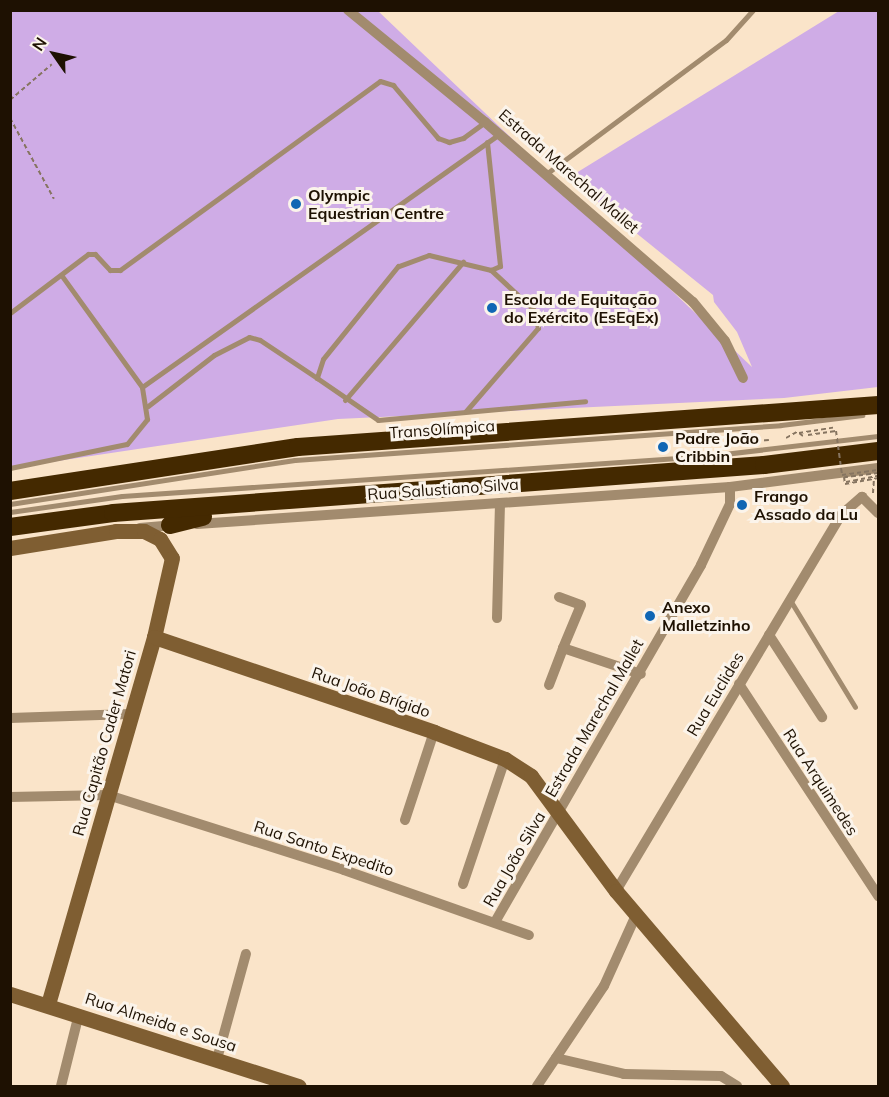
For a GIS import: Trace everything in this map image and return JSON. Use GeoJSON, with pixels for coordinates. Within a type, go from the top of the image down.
{"type":"FeatureCollection","features":[{"type":"Feature","properties":{"kind":"highway","name":"TransOlímpica"},"geometry":{"type":"LineString","coordinates":[[10,491],[201,467],[298,447],[879,405]]}},
{"type":"Feature","properties":{"kind":"highway"},"geometry":{"type":"LineString","coordinates":[[10,527],[113,513],[793,462],[879,451]]}},
{"type":"Feature","properties":{"kind":"highway"},"geometry":{"type":"LineString","coordinates":[[170,525],[182,520],[248,511],[431,495],[472,487]]}},
{"type":"Feature","properties":{"kind":"street","name":"Estrada Marechal Mallet"},"geometry":{"type":"LineString","coordinates":[[348,10],[485,122],[693,302],[722,335],[743,378]]}},
{"type":"Feature","properties":{"kind":"street","name":"Rua Salustiano Silva"},"geometry":{"type":"LineString","coordinates":[[10,548],[170,525],[730,487],[877,472]]}},
{"type":"Feature","properties":{"kind":"street","name":"Estrada Marechal Mallet"},"geometry":{"type":"LineString","coordinates":[[730,487],[729,504],[701,565],[641,674],[559,810],[616,891],[782,1086]]}},
{"type":"Feature","properties":{"kind":"street","name":"Rua Euclides"},"geometry":{"type":"LineString","coordinates":[[616,891],[789,599],[849,505],[862,497],[870,502]]}},
{"type":"Feature","properties":{"kind":"street"},"geometry":{"type":"LineString","coordinates":[[870,502],[879,513]]}},
{"type":"Feature","properties":{"kind":"street"},"geometry":{"type":"LineString","coordinates":[[496,618],[500,504]]}},
{"type":"Feature","properties":{"kind":"street","name":"Rua Capitão Cader Matori"},"geometry":{"type":"LineString","coordinates":[[48,1004],[172,570],[168,549],[151,532],[116,531]]}},
{"type":"Feature","properties":{"kind":"street"},"geometry":{"type":"LineString","coordinates":[[549,685],[581,605],[559,597]]}},
{"type":"Feature","properties":{"kind":"street"},"geometry":{"type":"LineString","coordinates":[[769,635],[822,717]]}},
{"type":"Feature","properties":{"kind":"street","name":"Rua João Brígido"},"geometry":{"type":"LineString","coordinates":[[154,637],[434,732],[505,759],[531,776],[559,810]]}},
{"type":"Feature","properties":{"kind":"street"},"geometry":{"type":"LineString","coordinates":[[562,648],[641,674]]}},
{"type":"Feature","properties":{"kind":"street","name":"Rua Arquimedes"},"geometry":{"type":"LineString","coordinates":[[739,684],[879,896]]}},
{"type":"Feature","properties":{"kind":"street"},"geometry":{"type":"LineString","coordinates":[[10,718],[130,714]]}},
{"type":"Feature","properties":{"kind":"street"},"geometry":{"type":"LineString","coordinates":[[405,820],[434,732]]}},
{"type":"Feature","properties":{"kind":"street"},"geometry":{"type":"LineString","coordinates":[[463,884],[505,759]]}},
{"type":"Feature","properties":{"kind":"street","name":"Rua Santo Expedito"},"geometry":{"type":"LineString","coordinates":[[10,797],[108,795],[529,935]]}},
{"type":"Feature","properties":{"kind":"street","name":"Rua João Silva"},"geometry":{"type":"LineString","coordinates":[[495,922],[559,810]]}},
{"type":"Feature","properties":{"kind":"street"},"geometry":{"type":"LineString","coordinates":[[537,1086],[616,965],[636,915]]}},
{"type":"Feature","properties":{"kind":"street"},"geometry":{"type":"LineString","coordinates":[[217,1059],[246,954]]}},
{"type":"Feature","properties":{"kind":"street","name":"Rua Almeida e Sousa"},"geometry":{"type":"LineString","coordinates":[[10,994],[48,1004],[299,1086]]}},
{"type":"Feature","properties":{"kind":"street"},"geometry":{"type":"LineString","coordinates":[[61,1086],[79,1014]]}},
{"type":"Feature","properties":{"kind":"street"},"geometry":{"type":"LineString","coordinates":[[556,1058],[598,1070],[657,1081],[714,1075],[737,1086]]}},
{"type":"Feature","properties":{"kind":"lane"},"geometry":{"type":"LineString","coordinates":[[544,175],[726,40],[753,10]]}},
{"type":"Feature","properties":{"kind":"lane"},"geometry":{"type":"LineString","coordinates":[[10,313],[91,253],[110,270],[120,270],[380,81],[393,85],[438,138],[448,142],[463,138],[485,122]]}},
{"type":"Feature","properties":{"kind":"lane"},"geometry":{"type":"LineString","coordinates":[[142,387],[499,134]]}},
{"type":"Feature","properties":{"kind":"lane"},"geometry":{"type":"LineString","coordinates":[[487,142],[502,258],[500,266],[491,270]]}},
{"type":"Feature","properties":{"kind":"lane"},"geometry":{"type":"LineString","coordinates":[[317,378],[323,359],[398,266],[429,255],[463,262],[491,270],[534,310],[538,328],[466,411]]}},
{"type":"Feature","properties":{"kind":"lane"},"geometry":{"type":"LineString","coordinates":[[345,400],[463,262]]}},
{"type":"Feature","properties":{"kind":"lane"},"geometry":{"type":"LineString","coordinates":[[10,468],[127,444],[147,419],[148,406],[142,387],[62,276]]}},
{"type":"Feature","properties":{"kind":"lane"},"geometry":{"type":"LineString","coordinates":[[148,406],[214,355],[249,337],[260,340],[317,378],[345,400],[378,420],[585,400]]}},
{"type":"Feature","properties":{"kind":"lane","name":"TransOlímpica"},"geometry":{"type":"LineString","coordinates":[[10,504],[201,467],[781,425],[879,413]]}},
{"type":"Feature","properties":{"kind":"lane"},"geometry":{"type":"LineString","coordinates":[[10,512],[122,496],[707,456],[879,436]]}},
{"type":"Feature","properties":{"kind":"lane"},"geometry":{"type":"LineString","coordinates":[[789,599],[855,706]]}},
{"type":"Feature","properties":{"kind":"path"},"geometry":{"type":"LineString","coordinates":[[10,100],[52,64]]}},
{"type":"Feature","properties":{"kind":"path"},"geometry":{"type":"LineString","coordinates":[[10,118],[54,199]]}},
{"type":"Feature","properties":{"kind":"path"},"geometry":{"type":"LineString","coordinates":[[712,444],[778,439],[798,431],[835,427],[799,433],[800,436],[836,431],[842,475],[877,472]]}},
{"type":"Feature","properties":{"kind":"path"},"geometry":{"type":"LineString","coordinates":[[877,472],[845,484],[844,477],[877,472]]}},
{"type":"Feature","properties":{"kind":"path"},"geometry":{"type":"LineString","coordinates":[[846,482],[877,472]]}},
{"type":"Feature","properties":{"kind":"path"},"geometry":{"type":"LineString","coordinates":[[870,502],[877,472]]}},
{"type":"Feature","properties":{"kind":"shaded area","name":"Olympic Equestrian Centre"},"geometry":{"type":"Polygon","coordinates":[[[10,11],[378,11],[752,367],[737,332],[714,302],[713,295],[568,178],[839,11],[878,11],[878,387],[784,398],[338,419],[11,468],[10,11]]]}},
{"type":"Feature","properties":{"kind":"place","name":"Olympic Equestrian Centre"},"geometry":{"type":"Point","coordinates":[296,204]}},
{"type":"Feature","properties":{"kind":"place","name":"Escola de Equitação do Exército (EsEqEx)"},"geometry":{"type":"Point","coordinates":[492,308]}},
{"type":"Feature","properties":{"kind":"place","name":"Padre João Cribbin"},"geometry":{"type":"Point","coordinates":[663,447]}},
{"type":"Feature","properties":{"kind":"place","name":"Frango Assado da Lu"},"geometry":{"type":"Point","coordinates":[742,505]}},
{"type":"Feature","properties":{"kind":"place","name":"Anexo Malletzinho"},"geometry":{"type":"Point","coordinates":[650,616]}}]}
